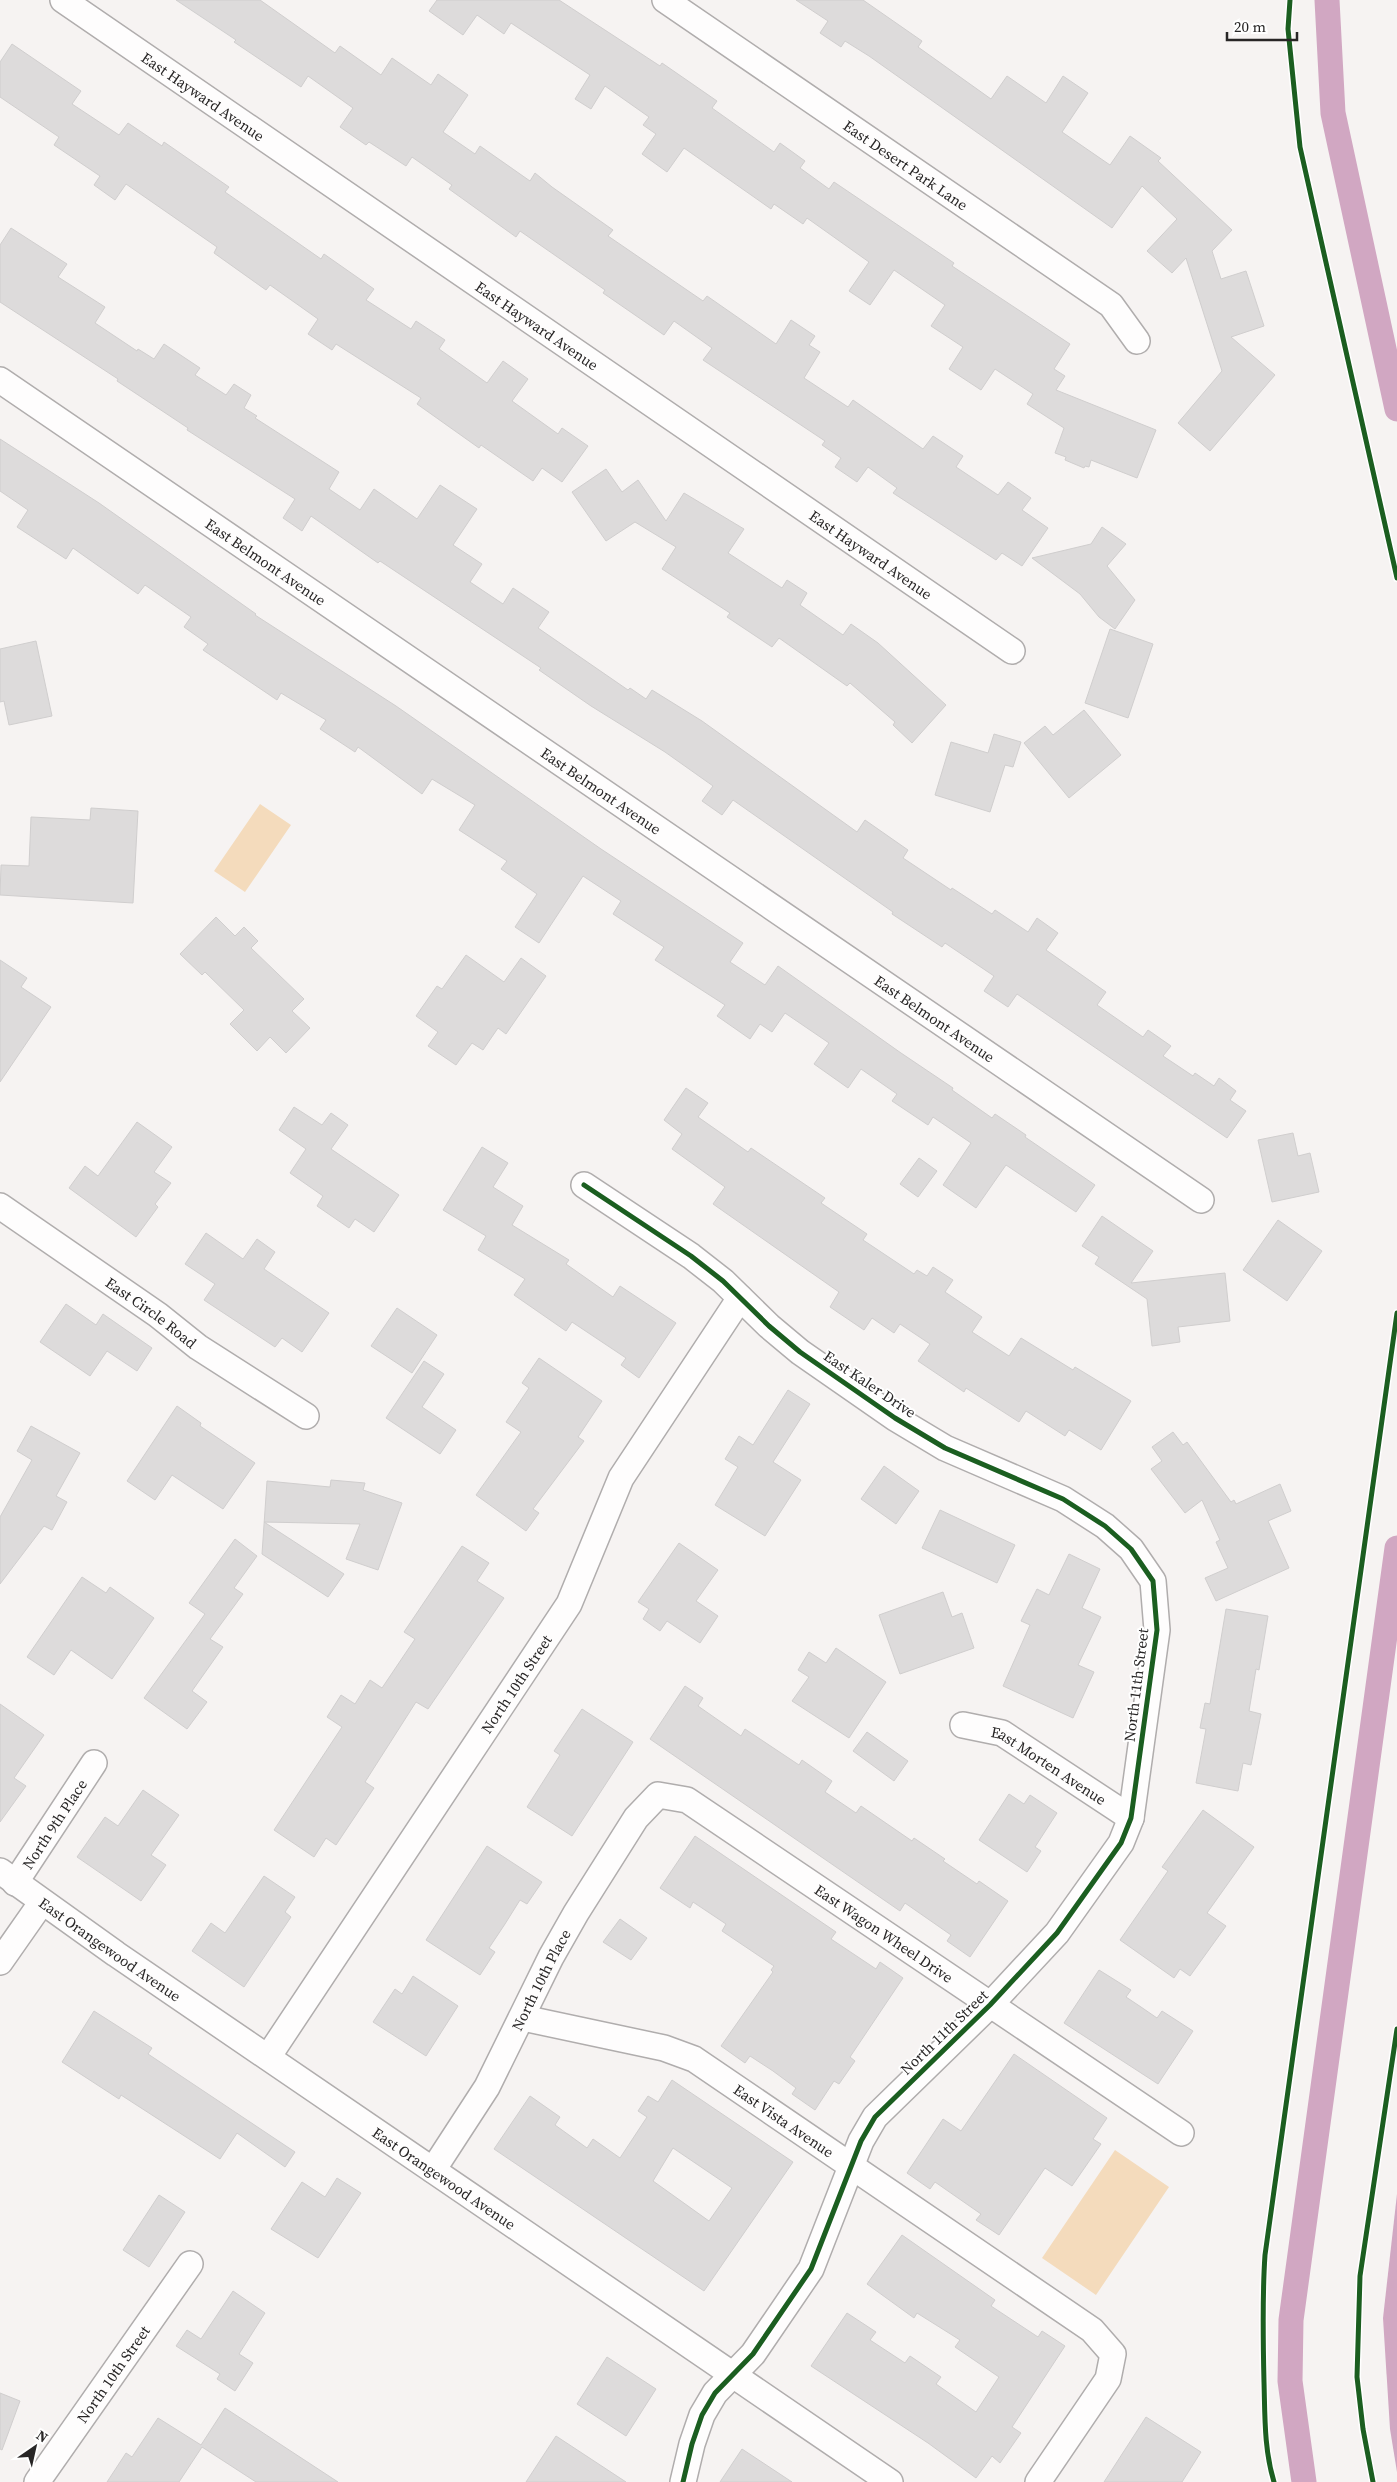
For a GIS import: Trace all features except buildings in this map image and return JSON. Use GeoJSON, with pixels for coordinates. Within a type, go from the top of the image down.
{"type":"FeatureCollection","features":[{"type":"Feature","properties":{"kind":"street","name":"East Hayward Avenue"},"geometry":{"type":"LineString","coordinates":[[63,0],[1012,652]]}},
{"type":"Feature","properties":{"kind":"street","name":"East Desert Park Lane"},"geometry":{"type":"LineString","coordinates":[[666,0],[1110,305],[1137,341]]}},
{"type":"Feature","properties":{"kind":"street","name":"East Belmont Avenue"},"geometry":{"type":"LineString","coordinates":[[0,380],[1201,1200]]}},
{"type":"Feature","properties":{"kind":"street","name":"East Kaler Drive"},"geometry":{"type":"LineString","coordinates":[[584,1184],[691,1256],[723,1281],[769,1326],[800,1352],[895,1418],[944,1448],[1062,1499],[1105,1526],[1131,1549],[1153,1581]]}},
{"type":"Feature","properties":{"kind":"street","name":"East Circle Road"},"geometry":{"type":"LineString","coordinates":[[0,1206],[158,1315],[198,1347],[306,1416]]}},
{"type":"Feature","properties":{"kind":"street","name":"North 10th Street"},"geometry":{"type":"LineString","coordinates":[[268,2057],[570,1604],[620,1478],[740,1298]]}},
{"type":"Feature","properties":{"kind":"street","name":"North 11th Street"},"geometry":{"type":"LineString","coordinates":[[683,2482],[702,2415],[715,2393],[752,2354],[811,2269],[861,2141],[875,2117],[990,2005],[1057,1933],[1121,1843],[1131,1818],[1157,1630],[1153,1581]]}},
{"type":"Feature","properties":{"kind":"street","name":"East Morten Avenue"},"geometry":{"type":"LineString","coordinates":[[963,1725],[1002,1733],[1131,1818]]}},
{"type":"Feature","properties":{"kind":"street","name":"North 9th Place"},"geometry":{"type":"LineString","coordinates":[[7,1877],[94,1763]]}},
{"type":"Feature","properties":{"kind":"street","name":"East Wagon Wheel Drive"},"geometry":{"type":"LineString","coordinates":[[658,1795],[687,1800],[1181,2133]]}},
{"type":"Feature","properties":{"kind":"street","name":"North 10th Place"},"geometry":{"type":"LineString","coordinates":[[433,2170],[487,2087],[523,2018],[551,1957],[576,1913],[636,1818],[658,1795]]}},
{"type":"Feature","properties":{"kind":"street","name":"East Orangewood Avenue"},"geometry":{"type":"LineString","coordinates":[[7,1877],[890,2482]]}},
{"type":"Feature","properties":{"kind":"street"},"geometry":{"type":"LineString","coordinates":[[0,1962],[42,1902]]}},
{"type":"Feature","properties":{"kind":"street","name":"East Vista Avenue"},"geometry":{"type":"LineString","coordinates":[[523,2018],[664,2048],[694,2059],[1092,2330],[1113,2354],[1108,2379],[1038,2482]]}},
{"type":"Feature","properties":{"kind":"street","name":"North 10th Street"},"geometry":{"type":"LineString","coordinates":[[37,2482],[190,2264]]}},
{"type":"Feature","properties":{"kind":"shaded area"},"geometry":{"type":"Polygon","coordinates":[[[260,804],[291,825],[245,892],[214,871],[260,804]]]}},
{"type":"Feature","properties":{"kind":"shaded area"},"geometry":{"type":"Polygon","coordinates":[[[1115,2150],[1169,2187],[1096,2295],[1042,2258],[1115,2150]]]}},
{"type":"Feature","properties":{"kind":"shaded area"},"geometry":{"type":"Polygon","coordinates":[[[1397,2194],[1397,2472],[1390,2429],[1383,2318],[1397,2194]]]}},
{"type":"Feature","properties":{"kind":"waterway"},"geometry":{"type":"LineString","coordinates":[[1327,0],[1333,113],[1397,409]]}},
{"type":"Feature","properties":{"kind":"waterway"},"geometry":{"type":"LineString","coordinates":[[1304,2482],[1290,2381],[1291,2320],[1397,1548]]}},
{"type":"Feature","properties":{"kind":"cycle path"},"geometry":{"type":"LineString","coordinates":[[1290,0],[1288,29],[1300,147],[1397,578]]}},
{"type":"Feature","properties":{"kind":"cycle path"},"geometry":{"type":"LineString","coordinates":[[584,1185],[691,1256],[723,1281],[769,1326],[800,1352],[895,1418],[945,1448],[1063,1499],[1105,1526],[1131,1549],[1153,1581],[1157,1630],[1131,1818],[1121,1843],[1057,1933],[990,2005],[875,2117],[861,2141],[811,2269],[753,2354],[715,2393],[702,2415],[692,2444],[683,2482]]}},
{"type":"Feature","properties":{"kind":"cycle path"},"geometry":{"type":"LineString","coordinates":[[1274,2482],[1268,2457],[1265,2420],[1263,2319],[1265,2255],[1397,1313]]}},
{"type":"Feature","properties":{"kind":"cycle path"},"geometry":{"type":"LineString","coordinates":[[1373,2482],[1363,2429],[1357,2377],[1360,2276],[1397,2029]]}}]}
